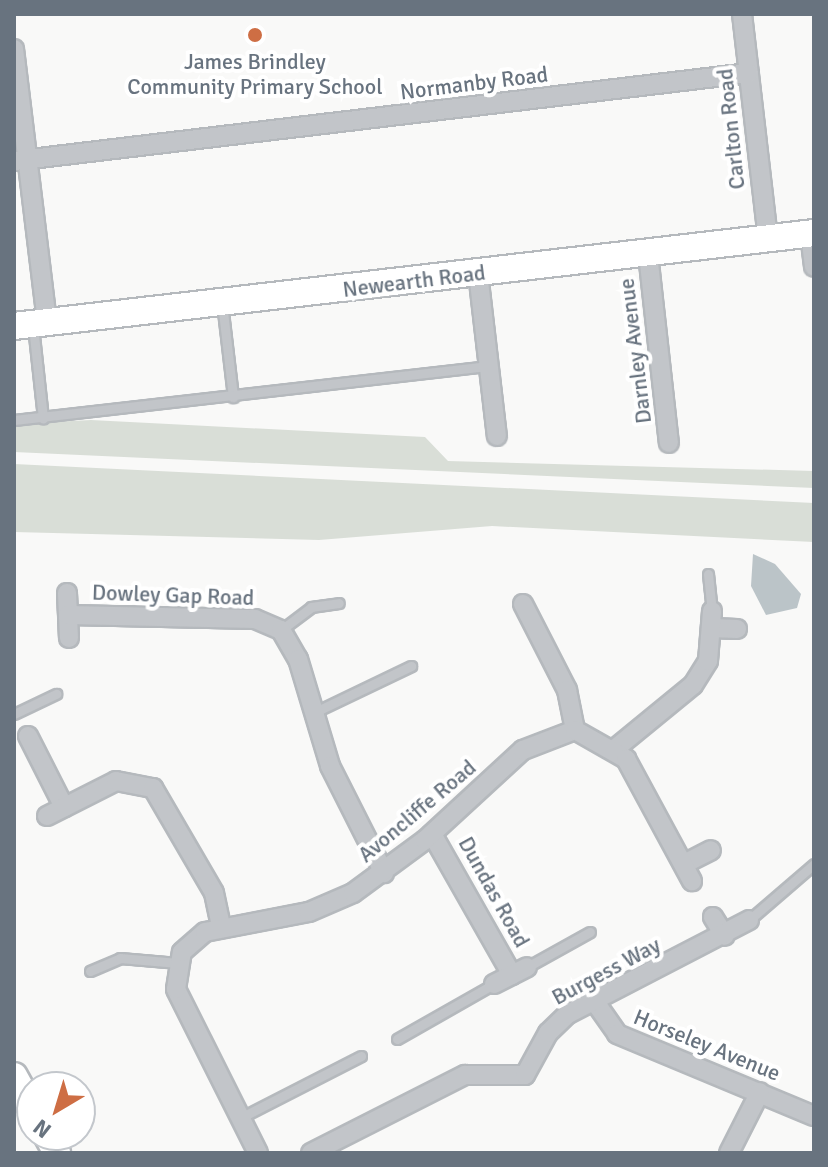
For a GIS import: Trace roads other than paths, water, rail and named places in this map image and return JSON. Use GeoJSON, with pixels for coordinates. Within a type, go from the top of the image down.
{"type":"FeatureCollection","features":[{"type":"Feature","properties":{"kind":"main road","name":"Newearth Road"},"geometry":{"type":"LineString","coordinates":[[31,324],[812,233]]}},
{"type":"Feature","properties":{"kind":"street","name":"Carlton Road"},"geometry":{"type":"LineString","coordinates":[[742,14],[768,239]]}},
{"type":"Feature","properties":{"kind":"street"},"geometry":{"type":"LineString","coordinates":[[14,49],[31,324]]}},
{"type":"Feature","properties":{"kind":"street","name":"Normanby Road"},"geometry":{"type":"LineString","coordinates":[[21,160],[749,73]]}},
{"type":"Feature","properties":{"kind":"street"},"geometry":{"type":"LineString","coordinates":[[812,233],[814,267]]}},
{"type":"Feature","properties":{"kind":"street","name":"Darnley Avenue"},"geometry":{"type":"LineString","coordinates":[[648,254],[669,443]]}},
{"type":"Feature","properties":{"kind":"street"},"geometry":{"type":"LineString","coordinates":[[478,273],[497,436]]}},
{"type":"Feature","properties":{"kind":"street","name":"Dowley Gap Road"},"geometry":{"type":"LineString","coordinates":[[67,593],[69,638]]}},
{"type":"Feature","properties":{"kind":"street"},"geometry":{"type":"LineString","coordinates":[[514,629],[528,612],[567,690],[575,730],[616,748],[688,872],[711,850]]}},
{"type":"Feature","properties":{"kind":"street","name":"Dowley Gap Road"},"geometry":{"type":"LineString","coordinates":[[68,615],[255,619],[281,630],[298,659],[313,713],[384,873]]}},
{"type":"Feature","properties":{"kind":"street"},"geometry":{"type":"LineString","coordinates":[[616,748],[693,685],[708,661],[712,620],[737,629]]}},
{"type":"Feature","properties":{"kind":"street","name":"Avoncliffe Road"},"geometry":{"type":"LineString","coordinates":[[178,963],[194,938],[221,926],[309,912],[384,873],[530,745],[575,730]]}},
{"type":"Feature","properties":{"kind":"street"},"geometry":{"type":"LineString","coordinates":[[28,736],[64,807]]}},
{"type":"Feature","properties":{"kind":"street"},"geometry":{"type":"LineString","coordinates":[[47,816],[116,781],[153,788],[214,893],[221,926]]}},
{"type":"Feature","properties":{"kind":"street","name":"Dundas Road"},"geometry":{"type":"LineString","coordinates":[[432,834],[520,971],[494,984]]}},
{"type":"Feature","properties":{"kind":"street"},"geometry":{"type":"LineString","coordinates":[[713,917],[725,936]]}},
{"type":"Feature","properties":{"kind":"street","name":"Burgess Way"},"geometry":{"type":"LineString","coordinates":[[314,1152],[465,1075],[525,1075],[548,1033],[595,1002],[725,936],[749,920]]}},
{"type":"Feature","properties":{"kind":"street"},"geometry":{"type":"LineString","coordinates":[[178,963],[179,1001],[258,1153]]}},
{"type":"Feature","properties":{"kind":"street","name":"Horseley Avenue"},"geometry":{"type":"LineString","coordinates":[[595,1002],[617,1034],[814,1116]]}},
{"type":"Feature","properties":{"kind":"street"},"geometry":{"type":"LineString","coordinates":[[729,1153],[760,1092]]}},
{"type":"Feature","properties":{"kind":"lane"},"geometry":{"type":"LineString","coordinates":[[222,303],[233,397]]}},
{"type":"Feature","properties":{"kind":"lane"},"geometry":{"type":"LineString","coordinates":[[31,324],[43,418]]}},
{"type":"Feature","properties":{"kind":"lane"},"geometry":{"type":"LineString","coordinates":[[14,420],[489,366]]}},
{"type":"Feature","properties":{"kind":"lane"},"geometry":{"type":"LineString","coordinates":[[708,574],[712,620]]}},
{"type":"Feature","properties":{"kind":"lane"},"geometry":{"type":"LineString","coordinates":[[281,630],[311,607],[339,603]]}},
{"type":"Feature","properties":{"kind":"lane"},"geometry":{"type":"LineString","coordinates":[[313,713],[411,666]]}},
{"type":"Feature","properties":{"kind":"lane"},"geometry":{"type":"LineString","coordinates":[[28,736],[15,714],[56,694]]}},
{"type":"Feature","properties":{"kind":"lane","name":"Burgess Way"},"geometry":{"type":"LineString","coordinates":[[749,920],[814,864]]}},
{"type":"Feature","properties":{"kind":"lane","name":"Dundas Road"},"geometry":{"type":"LineString","coordinates":[[520,971],[590,932]]}},
{"type":"Feature","properties":{"kind":"lane"},"geometry":{"type":"LineString","coordinates":[[90,971],[120,958],[178,963]]}},
{"type":"Feature","properties":{"kind":"lane"},"geometry":{"type":"LineString","coordinates":[[397,1039],[494,984]]}},
{"type":"Feature","properties":{"kind":"lane"},"geometry":{"type":"LineString","coordinates":[[240,1118],[361,1056]]}},
{"type":"Feature","properties":{"kind":"place","name":"James Brindley Community Primary School"},"geometry":{"type":"Point","coordinates":[255,35]}}]}
